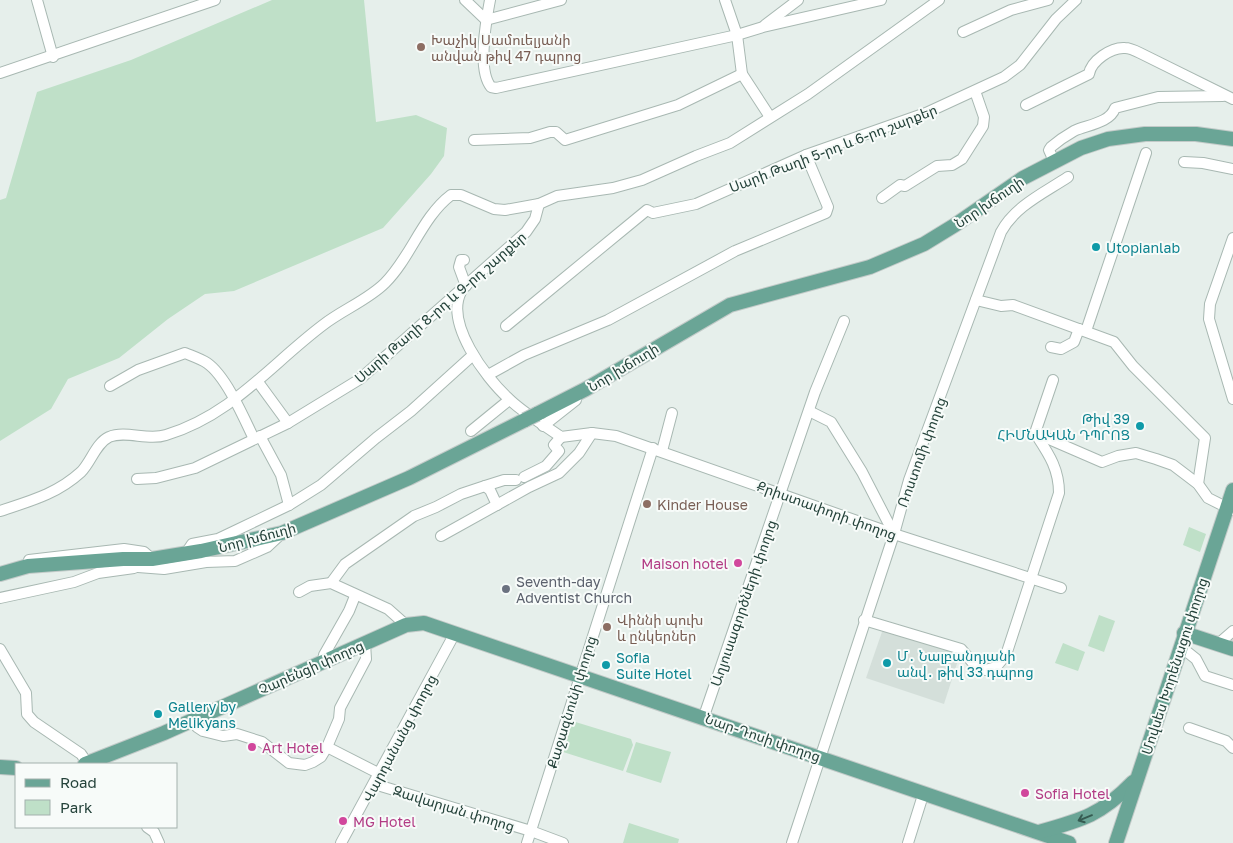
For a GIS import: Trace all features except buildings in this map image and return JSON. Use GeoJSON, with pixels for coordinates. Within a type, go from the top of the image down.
{"type":"FeatureCollection","features":[{"type":"Feature","properties":{"kind":"main road","name":"Նոր խճուղի"},"geometry":{"type":"LineString","coordinates":[[0,574],[28,566],[122,559],[188,551],[282,533],[409,478],[535,420],[730,305],[870,267],[924,244],[1023,178],[1054,161],[1099,141],[1126,136],[1196,134],[1233,139]]}},
{"type":"Feature","properties":{"kind":"main road","name":"Մովսես Խորենացու փողոց"},"geometry":{"type":"LineString","coordinates":[[1116,843],[1136,778],[1231,511],[1233,490]]}},
{"type":"Feature","properties":{"kind":"main road","name":"Չարենցի փողոց"},"geometry":{"type":"LineString","coordinates":[[89,763],[406,624],[424,623],[455,633]]}},
{"type":"Feature","properties":{"kind":"main road","name":"Նար-Դոսի փողոց"},"geometry":{"type":"LineString","coordinates":[[455,633],[704,716],[1069,843]]}},
{"type":"Feature","properties":{"kind":"main road","name":"Մովսես Խորենացու փողոց"},"geometry":{"type":"LineString","coordinates":[[1121,843],[1186,651],[1188,634]]}},
{"type":"Feature","properties":{"kind":"main road"},"geometry":{"type":"LineString","coordinates":[[1188,634],[1233,649]]}},
{"type":"Feature","properties":{"kind":"main road"},"geometry":{"type":"LineString","coordinates":[[0,767],[15,768]]}},
{"type":"Feature","properties":{"kind":"main road"},"geometry":{"type":"LineString","coordinates":[[1039,832],[1069,824],[1097,813],[1117,798],[1136,778]]}},
{"type":"Feature","properties":{"kind":"street"},"geometry":{"type":"LineString","coordinates":[[37,0],[53,57]]}},
{"type":"Feature","properties":{"kind":"street"},"geometry":{"type":"LineString","coordinates":[[0,73],[53,57],[213,0]]}},
{"type":"Feature","properties":{"kind":"street"},"geometry":{"type":"LineString","coordinates":[[465,0],[486,20]]}},
{"type":"Feature","properties":{"kind":"street"},"geometry":{"type":"LineString","coordinates":[[490,0],[486,20],[484,73],[491,87],[496,88],[737,35],[763,27],[881,0]]}},
{"type":"Feature","properties":{"kind":"street"},"geometry":{"type":"LineString","coordinates":[[486,20],[561,0]]}},
{"type":"Feature","properties":{"kind":"street"},"geometry":{"type":"LineString","coordinates":[[725,0],[737,35],[742,74],[770,117]]}},
{"type":"Feature","properties":{"kind":"street"},"geometry":{"type":"LineString","coordinates":[[763,27],[798,0]]}},
{"type":"Feature","properties":{"kind":"street"},"geometry":{"type":"LineString","coordinates":[[0,511],[47,496],[64,486],[82,471],[100,445],[108,438],[120,435],[146,438],[166,435],[214,415],[258,382],[296,346],[386,282],[436,210],[451,195],[461,195],[499,210],[539,204],[557,196],[613,188],[642,180],[730,143],[808,94],[939,0]]}},
{"type":"Feature","properties":{"kind":"street"},"geometry":{"type":"LineString","coordinates":[[963,32],[1011,10],[1048,0]]}},
{"type":"Feature","properties":{"kind":"street","name":"Սարի Թաղի 5-րդ և 6-րդ շարքեր"},"geometry":{"type":"LineString","coordinates":[[506,326],[647,210],[653,213],[696,204],[806,155],[895,125],[1004,77],[1020,65],[1056,20],[1076,0]]}},
{"type":"Feature","properties":{"kind":"street"},"geometry":{"type":"LineString","coordinates":[[1026,105],[1089,74],[1090,66],[1105,54],[1124,48],[1140,53],[1230,98]]}},
{"type":"Feature","properties":{"kind":"street"},"geometry":{"type":"LineString","coordinates":[[474,140],[530,138],[556,132],[565,140],[678,105],[742,74]]}},
{"type":"Feature","properties":{"kind":"street"},"geometry":{"type":"LineString","coordinates":[[882,198],[900,185],[905,186],[937,166],[952,165],[962,159],[983,126],[984,117],[975,91]]}},
{"type":"Feature","properties":{"kind":"street"},"geometry":{"type":"LineString","coordinates":[[1054,161],[1049,150],[1051,146],[1074,131],[1107,118],[1113,114],[1114,108],[1158,97],[1230,98]]}},
{"type":"Feature","properties":{"kind":"street"},"geometry":{"type":"LineString","coordinates":[[1051,347],[1061,349],[1073,343],[1082,330],[1146,153]]}},
{"type":"Feature","properties":{"kind":"street"},"geometry":{"type":"LineString","coordinates":[[488,374],[524,355],[608,320],[735,251],[826,213],[828,207],[806,155]]}},
{"type":"Feature","properties":{"kind":"street"},"geometry":{"type":"LineString","coordinates":[[1184,162],[1203,163],[1233,169]]}},
{"type":"Feature","properties":{"kind":"street","name":"Ռոստոմի փողոց"},"geometry":{"type":"LineString","coordinates":[[792,843],[864,620],[894,534],[909,480],[1001,232],[1007,220],[1016,211],[1068,177]]}},
{"type":"Feature","properties":{"kind":"street","name":"Սարի Թաղի 8-րդ և 9-րդ շարքեր"},"geometry":{"type":"LineString","coordinates":[[137,479],[147,480],[178,474],[288,423],[360,380],[441,305],[464,289],[531,226],[539,204]]}},
{"type":"Feature","properties":{"kind":"street"},"geometry":{"type":"LineString","coordinates":[[1233,238],[1210,304],[1209,319],[1233,399]]}},
{"type":"Feature","properties":{"kind":"street"},"geometry":{"type":"LineString","coordinates":[[331,583],[345,564],[414,516],[436,508],[461,494],[504,480],[520,479],[546,466],[559,451],[554,446],[561,437],[509,400],[473,355],[457,313],[456,301],[464,289],[459,267],[461,260],[464,260]]}},
{"type":"Feature","properties":{"kind":"street"},"geometry":{"type":"LineString","coordinates":[[976,300],[1001,306],[1012,305],[1114,342],[1133,366],[1203,435],[1205,443],[1198,484]]}},
{"type":"Feature","properties":{"kind":"street","name":"Աղյուսագործների փողոց"},"geometry":{"type":"LineString","coordinates":[[704,716],[809,411],[844,321]]}},
{"type":"Feature","properties":{"kind":"street"},"geometry":{"type":"LineString","coordinates":[[110,386],[138,370],[185,354],[208,363],[235,400],[281,475],[289,505]]}},
{"type":"Feature","properties":{"kind":"street"},"geometry":{"type":"LineString","coordinates":[[188,551],[192,544],[218,539],[289,505],[322,485],[376,438],[411,411],[473,355]]}},
{"type":"Feature","properties":{"kind":"street"},"geometry":{"type":"LineString","coordinates":[[1035,433],[1053,380]]}},
{"type":"Feature","properties":{"kind":"street"},"geometry":{"type":"LineString","coordinates":[[258,382],[288,423]]}},
{"type":"Feature","properties":{"kind":"street"},"geometry":{"type":"LineString","coordinates":[[471,431],[509,400]]}},
{"type":"Feature","properties":{"kind":"street"},"geometry":{"type":"LineString","coordinates":[[809,411],[831,422],[862,472],[894,534]]}},
{"type":"Feature","properties":{"kind":"street","name":"Քաջազնունի փողոց"},"geometry":{"type":"LineString","coordinates":[[527,843],[580,675],[672,413]]}},
{"type":"Feature","properties":{"kind":"street"},"geometry":{"type":"LineString","coordinates":[[440,536],[559,473],[579,453],[592,432]]}},
{"type":"Feature","properties":{"kind":"street","name":"Քրիստափորի փողոց"},"geometry":{"type":"LineString","coordinates":[[561,437],[592,432],[616,436],[658,449],[894,534],[1061,588]]}},
{"type":"Feature","properties":{"kind":"street"},"geometry":{"type":"LineString","coordinates":[[1035,433],[1102,462],[1118,456],[1136,453],[1173,465],[1198,484],[1208,498],[1231,511]]}},
{"type":"Feature","properties":{"kind":"street"},"geometry":{"type":"LineString","coordinates":[[864,620],[961,650],[973,663],[985,670],[996,667],[1006,655],[1058,493],[1059,478],[1054,463],[1035,433]]}},
{"type":"Feature","properties":{"kind":"street"},"geometry":{"type":"LineString","coordinates":[[485,486],[497,505]]}},
{"type":"Feature","properties":{"kind":"street"},"geometry":{"type":"LineString","coordinates":[[0,598],[74,582],[98,573],[137,567],[164,570],[206,562],[235,560],[267,547],[282,533]]}},
{"type":"Feature","properties":{"kind":"street"},"geometry":{"type":"LineString","coordinates":[[0,568],[24,561],[54,556],[124,549],[148,555],[137,567]]}},
{"type":"Feature","properties":{"kind":"street"},"geometry":{"type":"LineString","coordinates":[[299,592],[310,586],[331,583],[355,596],[388,609],[406,624]]}},
{"type":"Feature","properties":{"kind":"street"},"geometry":{"type":"LineString","coordinates":[[323,661],[324,655],[349,611],[355,596]]}},
{"type":"Feature","properties":{"kind":"street"},"geometry":{"type":"LineString","coordinates":[[1218,644],[1233,631]]}},
{"type":"Feature","properties":{"kind":"street","name":"Վարդանանց փողոց"},"geometry":{"type":"LineString","coordinates":[[341,843],[455,633]]}},
{"type":"Feature","properties":{"kind":"street"},"geometry":{"type":"LineString","coordinates":[[193,719],[197,727],[203,731],[223,736],[237,734],[262,742],[283,760],[296,765],[313,762],[320,757],[326,747],[339,719],[340,708],[366,659],[365,643]]}},
{"type":"Feature","properties":{"kind":"street"},"geometry":{"type":"LineString","coordinates":[[0,649],[26,694],[28,714],[34,722],[81,754],[86,763]]}},
{"type":"Feature","properties":{"kind":"street"},"geometry":{"type":"LineString","coordinates":[[1186,651],[1196,659],[1205,676],[1233,685]]}},
{"type":"Feature","properties":{"kind":"street"},"geometry":{"type":"LineString","coordinates":[[1189,728],[1226,741],[1233,748]]}},
{"type":"Feature","properties":{"kind":"street","name":"Զավարյան փողոց"},"geometry":{"type":"LineString","coordinates":[[326,747],[380,774]]}},
{"type":"Feature","properties":{"kind":"street","name":"Զավարյան փողոց"},"geometry":{"type":"LineString","coordinates":[[374,784],[531,831],[563,843]]}},
{"type":"Feature","properties":{"kind":"street"},"geometry":{"type":"LineString","coordinates":[[908,843],[924,792]]}},
{"type":"Feature","properties":{"kind":"street"},"geometry":{"type":"LineString","coordinates":[[148,828],[154,832],[160,843]]}},
{"type":"Feature","properties":{"kind":"shaded area"},"geometry":{"type":"Polygon","coordinates":[[[883,629],[960,654],[944,704],[866,678],[883,629]]]}},
{"type":"Feature","properties":{"kind":"green space"},"geometry":{"type":"Polygon","coordinates":[[[272,0],[364,0],[376,122],[416,115],[447,128],[444,156],[431,174],[383,228],[234,291],[205,294],[168,319],[119,358],[68,379],[51,409],[0,441],[0,200],[6,198],[37,92],[131,60],[272,0]]]}},
{"type":"Feature","properties":{"kind":"green space"},"geometry":{"type":"Polygon","coordinates":[[[1189,527],[1206,534],[1200,552],[1183,545],[1189,527]]]}},
{"type":"Feature","properties":{"kind":"green space"},"geometry":{"type":"Polygon","coordinates":[[[1099,615],[1115,621],[1104,652],[1088,646],[1099,615]]]}},
{"type":"Feature","properties":{"kind":"green space"},"geometry":{"type":"Polygon","coordinates":[[[1063,643],[1085,652],[1078,671],[1055,663],[1063,643]]]}},
{"type":"Feature","properties":{"kind":"green space"},"geometry":{"type":"Polygon","coordinates":[[[569,720],[631,739],[633,745],[623,771],[560,751],[569,720]]]}},
{"type":"Feature","properties":{"kind":"green space"},"geometry":{"type":"Polygon","coordinates":[[[636,742],[671,752],[661,783],[626,772],[636,742]]]}},
{"type":"Feature","properties":{"kind":"green space"},"geometry":{"type":"Polygon","coordinates":[[[629,823],[679,839],[678,843],[623,843],[629,823]]]}},
{"type":"Feature","properties":{"kind":"place","name":"Խաչիկ Սամուելյանի անվան թիվ 47 դպրոց"},"geometry":{"type":"Point","coordinates":[421,47]}},
{"type":"Feature","properties":{"kind":"place","name":"Utopianlab"},"geometry":{"type":"Point","coordinates":[1096,247]}},
{"type":"Feature","properties":{"kind":"place","name":"Թիվ 39 ՀԻՄՆԱԿԱՆ ԴՊՐՈՑ"},"geometry":{"type":"Point","coordinates":[1140,426]}},
{"type":"Feature","properties":{"kind":"place","name":"Kinder House"},"geometry":{"type":"Point","coordinates":[647,504]}},
{"type":"Feature","properties":{"kind":"place","name":"Maison hotel"},"geometry":{"type":"Point","coordinates":[738,563]}},
{"type":"Feature","properties":{"kind":"place","name":"Seventh-day Adventist Church"},"geometry":{"type":"Point","coordinates":[506,589]}},
{"type":"Feature","properties":{"kind":"place","name":"Վիննի պուխ և ընկերներ"},"geometry":{"type":"Point","coordinates":[607,627]}},
{"type":"Feature","properties":{"kind":"place","name":"Մ․ Նալբանդյանի անվ․ թիվ 33 դպրոց"},"geometry":{"type":"Point","coordinates":[887,663]}},
{"type":"Feature","properties":{"kind":"place","name":"Sofia Suite Hotel"},"geometry":{"type":"Point","coordinates":[606,665]}},
{"type":"Feature","properties":{"kind":"place","name":"Gallery by Melikyans"},"geometry":{"type":"Point","coordinates":[158,714]}},
{"type":"Feature","properties":{"kind":"place","name":"Art Hotel"},"geometry":{"type":"Point","coordinates":[252,747]}},
{"type":"Feature","properties":{"kind":"place","name":"Sofia Hotel"},"geometry":{"type":"Point","coordinates":[1025,793]}},
{"type":"Feature","properties":{"kind":"place","name":"MG Hotel"},"geometry":{"type":"Point","coordinates":[343,821]}}]}
